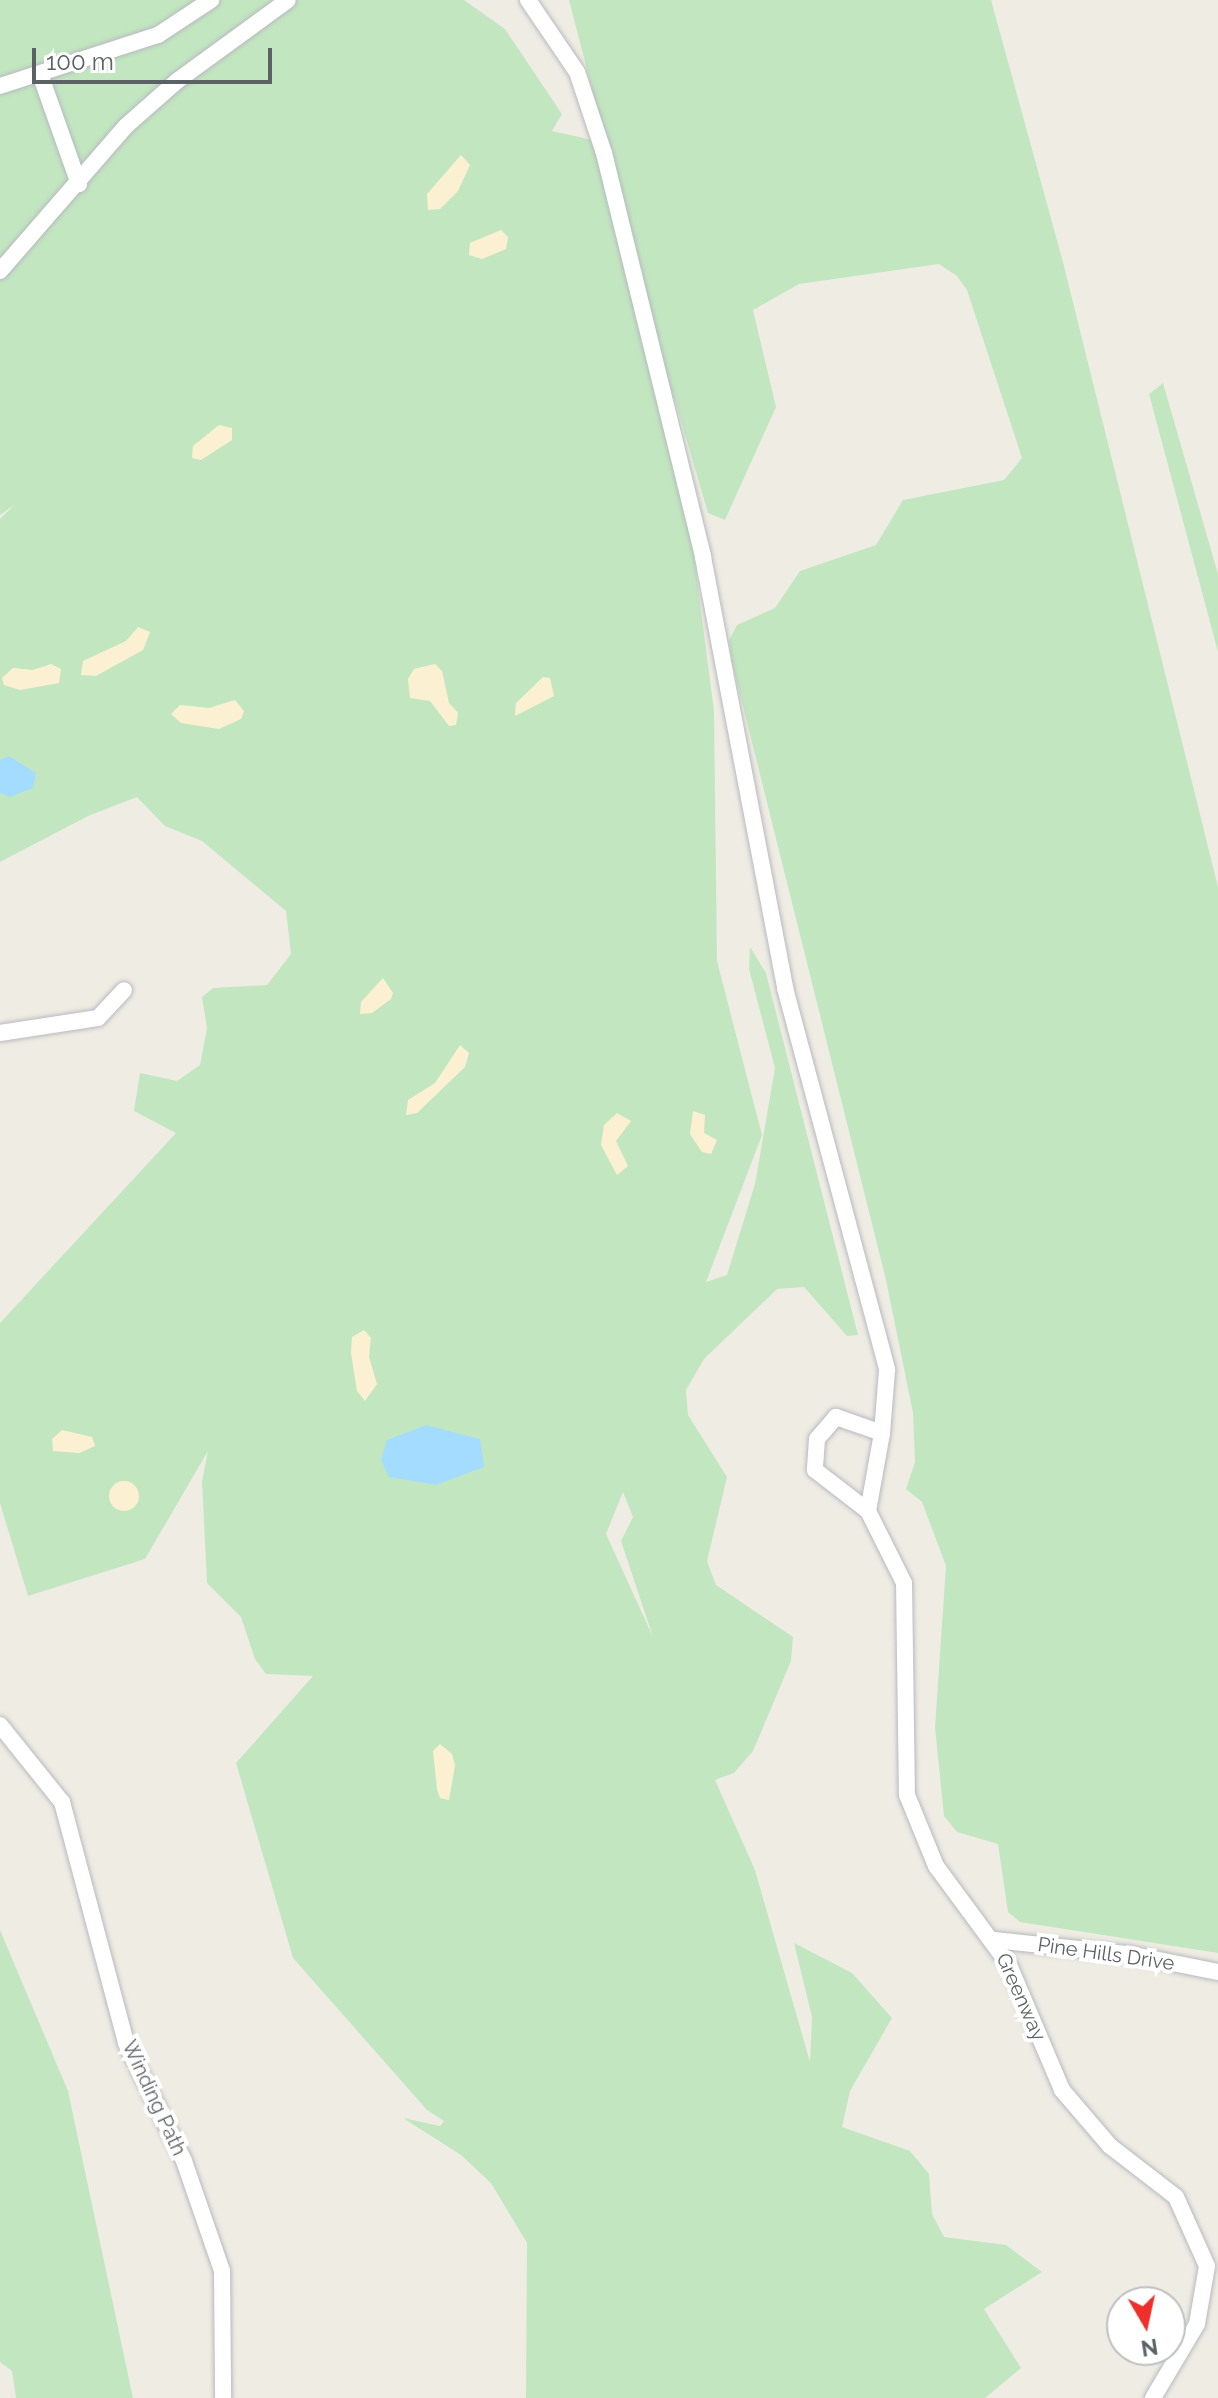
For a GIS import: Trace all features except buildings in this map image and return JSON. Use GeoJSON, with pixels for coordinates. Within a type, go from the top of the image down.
{"type":"FeatureCollection","features":[{"type":"Feature","properties":{"kind":"street"},"geometry":{"type":"LineString","coordinates":[[0,86],[158,35],[211,0]]}},
{"type":"Feature","properties":{"kind":"street"},"geometry":{"type":"LineString","coordinates":[[0,271],[79,184],[126,126],[177,81],[288,0]]}},
{"type":"Feature","properties":{"kind":"street"},"geometry":{"type":"LineString","coordinates":[[528,0],[577,72],[604,153],[703,557],[785,988],[887,1370],[882,1433],[868,1511]]}},
{"type":"Feature","properties":{"kind":"street"},"geometry":{"type":"LineString","coordinates":[[40,74],[79,184]]}},
{"type":"Feature","properties":{"kind":"street"},"geometry":{"type":"LineString","coordinates":[[0,1033],[98,1018],[124,990]]}},
{"type":"Feature","properties":{"kind":"street","name":"Greenway"},"geometry":{"type":"LineString","coordinates":[[882,1433],[836,1417],[817,1439],[815,1470],[868,1511],[904,1583],[907,1795],[936,1866],[994,1940],[1062,2090],[1110,2146],[1176,2197],[1207,2266],[1197,2324],[1153,2398]]}},
{"type":"Feature","properties":{"kind":"street","name":"Winding Path"},"geometry":{"type":"LineString","coordinates":[[0,1725],[62,1802],[126,2043],[184,2161],[222,2271],[223,2398]]}},
{"type":"Feature","properties":{"kind":"street","name":"Pine Hills Drive"},"geometry":{"type":"LineString","coordinates":[[994,1940],[1128,1954],[1218,1972]]}},
{"type":"Feature","properties":{"kind":"green space"},"geometry":{"type":"Polygon","coordinates":[[[0,0],[464,0],[505,29],[562,114],[552,131],[606,143],[569,0],[991,0],[1063,262],[1218,887],[1218,1953],[1020,1922],[1008,1912],[998,1844],[957,1832],[944,1816],[935,1727],[946,1566],[922,1502],[906,1489],[915,1462],[913,1413],[886,1280],[732,662],[729,640],[737,625],[775,608],[800,571],[876,545],[903,500],[1004,480],[1022,458],[967,290],[957,276],[939,264],[799,284],[753,310],[776,407],[725,520],[708,513],[673,393],[714,711],[717,961],[762,1135],[706,1282],[727,1275],[755,1184],[775,1068],[749,969],[750,947],[766,973],[858,1335],[847,1336],[804,1287],[777,1289],[704,1359],[686,1390],[688,1415],[727,1477],[707,1561],[716,1585],[793,1637],[791,1661],[753,1751],[734,1773],[715,1780],[755,1870],[810,2062],[812,2017],[794,1943],[852,1973],[892,2018],[850,2091],[842,2127],[910,2151],[929,2174],[932,2214],[944,2237],[1006,2245],[1042,2272],[984,2309],[1021,2368],[985,2398],[526,2398],[527,2243],[491,2183],[461,2155],[403,2118],[440,2126],[444,2121],[427,2110],[293,1958],[236,1763],[313,1676],[266,1674],[255,1659],[241,1617],[207,1583],[202,1481],[208,1451],[145,1559],[28,1596],[0,1503],[0,1323],[176,1133],[134,1111],[140,1073],[177,1081],[200,1065],[207,1028],[202,997],[213,988],[267,985],[291,954],[286,911],[202,841],[165,826],[137,797],[88,816],[0,862],[0,519],[14,505],[0,515],[0,0]],[[623,1492],[606,1534],[653,1637],[621,1541],[633,1517],[623,1492]]]}},
{"type":"Feature","properties":{"kind":"green space"},"geometry":{"type":"Polygon","coordinates":[[[1163,383],[1218,574],[1218,652],[1149,394],[1163,383]]]}},
{"type":"Feature","properties":{"kind":"green space"},"geometry":{"type":"Polygon","coordinates":[[[0,1930],[68,2091],[133,2398],[16,2398],[12,2371],[0,2362],[0,1930]]]}},
{"type":"Feature","properties":{"kind":"sand"},"geometry":{"type":"Polygon","coordinates":[[[461,155],[470,165],[458,191],[440,209],[428,210],[427,194],[461,155]]]}},
{"type":"Feature","properties":{"kind":"sand"},"geometry":{"type":"Polygon","coordinates":[[[501,230],[508,237],[506,249],[482,259],[469,255],[470,243],[501,230]]]}},
{"type":"Feature","properties":{"kind":"sand"},"geometry":{"type":"Polygon","coordinates":[[[219,425],[232,428],[232,440],[201,460],[192,458],[193,446],[219,425]]]}},
{"type":"Feature","properties":{"kind":"sand"},"geometry":{"type":"Polygon","coordinates":[[[138,627],[150,632],[143,650],[96,676],[81,675],[83,661],[126,641],[138,627]]]}},
{"type":"Feature","properties":{"kind":"sand"},"geometry":{"type":"Polygon","coordinates":[[[51,664],[61,669],[59,683],[20,690],[4,685],[2,678],[13,668],[33,670],[51,664]]]}},
{"type":"Feature","properties":{"kind":"sand"},"geometry":{"type":"Polygon","coordinates":[[[435,664],[442,671],[449,703],[458,713],[456,725],[449,726],[430,701],[410,698],[408,679],[414,669],[435,664]]]}},
{"type":"Feature","properties":{"kind":"sand"},"geometry":{"type":"Polygon","coordinates":[[[543,677],[550,678],[554,696],[515,716],[516,703],[543,677]]]}},
{"type":"Feature","properties":{"kind":"sand"},"geometry":{"type":"Polygon","coordinates":[[[235,700],[244,711],[241,719],[219,729],[181,723],[171,714],[180,705],[209,708],[235,700]]]}},
{"type":"Feature","properties":{"kind":"sand"},"geometry":{"type":"Polygon","coordinates":[[[383,978],[393,993],[391,999],[372,1013],[360,1014],[361,1002],[383,978]]]}},
{"type":"Feature","properties":{"kind":"sand"},"geometry":{"type":"Polygon","coordinates":[[[460,1045],[469,1053],[465,1067],[417,1113],[406,1115],[408,1100],[435,1083],[460,1045]]]}},
{"type":"Feature","properties":{"kind":"sand"},"geometry":{"type":"Polygon","coordinates":[[[693,1111],[705,1115],[704,1133],[717,1140],[711,1154],[702,1152],[690,1134],[693,1111]]]}},
{"type":"Feature","properties":{"kind":"sand"},"geometry":{"type":"Polygon","coordinates":[[[617,1113],[631,1121],[616,1141],[628,1166],[617,1175],[601,1145],[604,1125],[617,1113]]]}},
{"type":"Feature","properties":{"kind":"sand"},"geometry":{"type":"Polygon","coordinates":[[[364,1330],[371,1338],[369,1357],[377,1384],[365,1401],[357,1391],[351,1353],[352,1337],[364,1330]]]}},
{"type":"Feature","properties":{"kind":"sand"},"geometry":{"type":"Polygon","coordinates":[[[62,1430],[92,1437],[95,1446],[79,1453],[53,1451],[52,1439],[62,1430]]]}},
{"type":"Feature","properties":{"kind":"sand"},"geometry":{"type":"Polygon","coordinates":[[[124,1481],[135,1485],[139,1496],[135,1507],[124,1511],[113,1507],[109,1496],[113,1485],[124,1481]]]}},
{"type":"Feature","properties":{"kind":"sand"},"geometry":{"type":"Polygon","coordinates":[[[440,1744],[452,1754],[455,1765],[449,1800],[440,1798],[437,1789],[433,1751],[440,1744]]]}},
{"type":"Feature","properties":{"kind":"water"},"geometry":{"type":"Polygon","coordinates":[[[9,756],[36,773],[33,788],[10,797],[0,793],[0,760],[9,756]]]}},
{"type":"Feature","properties":{"kind":"water"},"geometry":{"type":"Polygon","coordinates":[[[426,1425],[480,1439],[484,1467],[436,1485],[389,1477],[381,1460],[387,1440],[426,1425]]]}}]}
